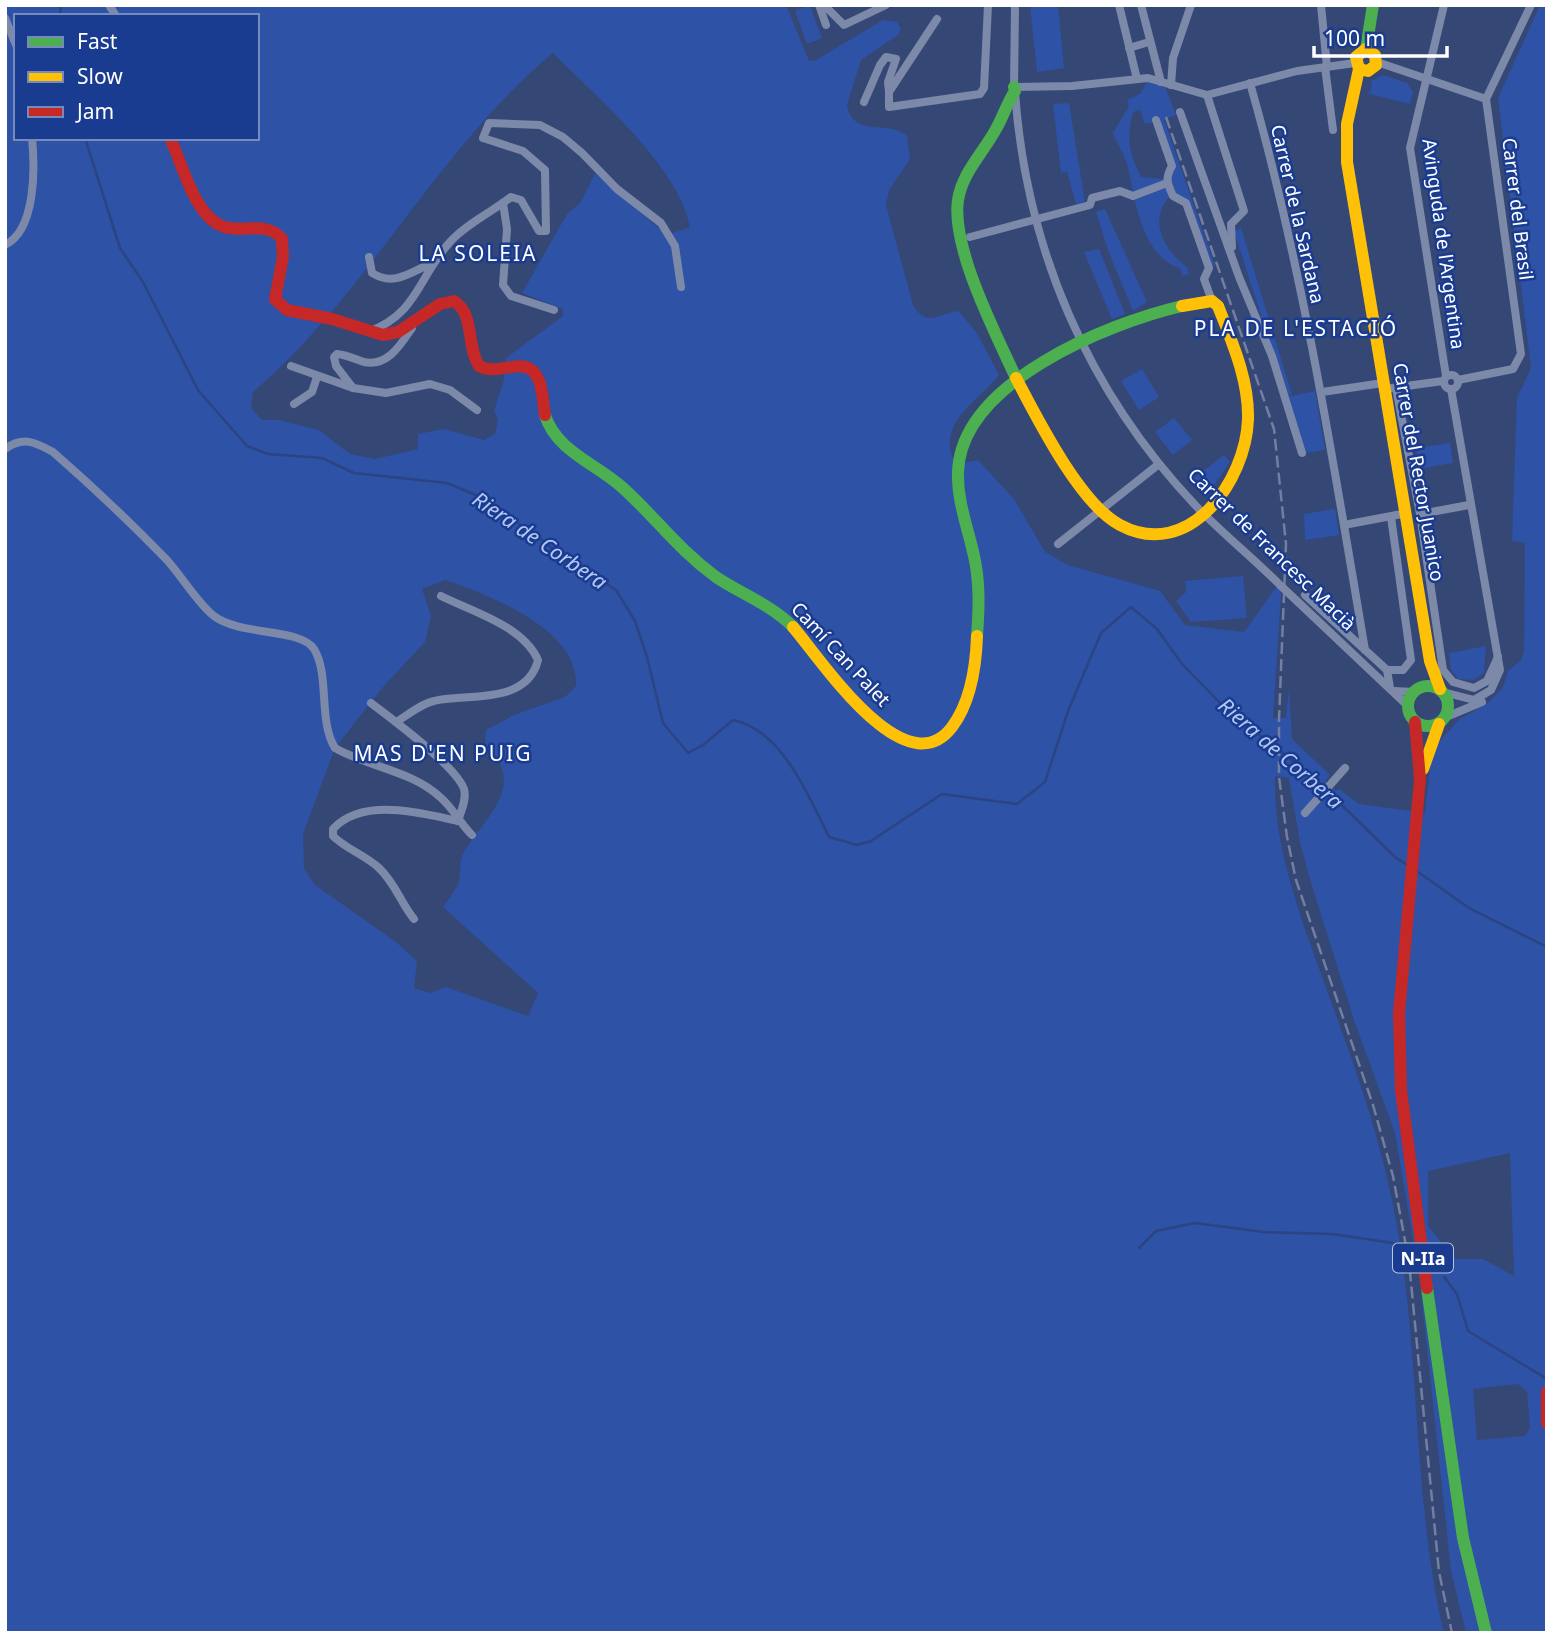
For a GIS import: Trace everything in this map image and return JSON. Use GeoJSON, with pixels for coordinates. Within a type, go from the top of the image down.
{"type":"FeatureCollection","features":[{"type":"Feature","properties":{"kind":"main road"},"geometry":{"type":"LineString","coordinates":[[1366,49],[1373,5]]}},
{"type":"Feature","properties":{"kind":"main road"},"geometry":{"type":"LineString","coordinates":[[1366,49],[1376,55],[1377,62],[1368,71],[1357,66],[1358,53],[1366,49]]}},
{"type":"Feature","properties":{"kind":"main road","name":"Carrer del Rector Juanico"},"geometry":{"type":"LineString","coordinates":[[1357,66],[1347,124],[1347,162],[1413,514],[1430,661],[1441,691]]}},
{"type":"Feature","properties":{"kind":"main road"},"geometry":{"type":"LineString","coordinates":[[1014,89],[999,125],[962,184],[957,208],[972,273],[1019,382],[1060,453],[1101,510],[1119,525],[1156,535],[1183,529],[1205,515],[1233,480],[1244,452],[1249,421],[1247,389],[1218,306],[1212,301],[1132,320],[1080,343],[1019,382]]}},
{"type":"Feature","properties":{"kind":"main road"},"geometry":{"type":"LineString","coordinates":[[171,140],[204,208],[216,224],[230,229],[271,228],[279,235],[284,247],[275,294],[277,304],[287,310],[330,319],[368,332],[390,335],[413,325]]}},
{"type":"Feature","properties":{"kind":"main road","name":"Camí Can Palet"},"geometry":{"type":"LineString","coordinates":[[413,325],[441,303],[453,300],[459,303],[465,312],[474,359],[486,371],[519,365],[532,370],[540,383],[547,420],[556,436],[582,459],[626,490],[684,552],[727,583],[781,615],[868,715],[887,729],[921,744],[936,741],[954,726],[964,706],[972,674],[978,580],[958,483],[961,452],[979,415],[1019,382]]}},
{"type":"Feature","properties":{"kind":"main road"},"geometry":{"type":"LineString","coordinates":[[1408,706],[1430,661]]}},
{"type":"Feature","properties":{"kind":"main road"},"geometry":{"type":"LineString","coordinates":[[1416,691],[1429,686],[1441,691]]}},
{"type":"Feature","properties":{"kind":"main road","name":"N-IIa"},"geometry":{"type":"LineString","coordinates":[[1420,779],[1449,705],[1441,691]]}},
{"type":"Feature","properties":{"kind":"main road","name":"N-IIa"},"geometry":{"type":"LineString","coordinates":[[1408,706],[1415,722],[1420,779],[1399,1013],[1401,1090],[1446,1433],[1463,1538],[1486,1633]]}},
{"type":"Feature","properties":{"kind":"main road"},"geometry":{"type":"LineString","coordinates":[[1415,722],[1425,726],[1443,721]]}},
{"type":"Feature","properties":{"kind":"main road"},"geometry":{"type":"LineString","coordinates":[[1546,1398],[1547,1423]]}},
{"type":"Feature","properties":{"kind":"street"},"geometry":{"type":"LineString","coordinates":[[822,5],[844,25],[886,5]]}},
{"type":"Feature","properties":{"kind":"street"},"geometry":{"type":"LineString","coordinates":[[822,5],[827,25]]}},
{"type":"Feature","properties":{"kind":"street"},"geometry":{"type":"LineString","coordinates":[[866,5],[872,13]]}},
{"type":"Feature","properties":{"kind":"street"},"geometry":{"type":"LineString","coordinates":[[864,102],[880,65],[886,57],[892,56],[896,59],[888,82],[889,107],[980,94],[984,88],[988,5]]}},
{"type":"Feature","properties":{"kind":"street","name":"Carrer de Francesc Macià"},"geometry":{"type":"LineString","coordinates":[[1015,5],[1014,89],[1034,220],[1059,294],[1080,343],[1117,408],[1159,464],[1205,515],[1408,706]]}},
{"type":"Feature","properties":{"kind":"street"},"geometry":{"type":"LineString","coordinates":[[1118,5],[1137,79]]}},
{"type":"Feature","properties":{"kind":"street"},"geometry":{"type":"LineString","coordinates":[[1141,5],[1149,42],[1166,84]]}},
{"type":"Feature","properties":{"kind":"street"},"geometry":{"type":"LineString","coordinates":[[1166,84],[1191,5]]}},
{"type":"Feature","properties":{"kind":"street"},"geometry":{"type":"LineString","coordinates":[[1321,5],[1333,130]]}},
{"type":"Feature","properties":{"kind":"street","name":"Avinguda de l'Argentina"},"geometry":{"type":"LineString","coordinates":[[1444,5],[1410,148],[1445,379]]}},
{"type":"Feature","properties":{"kind":"street"},"geometry":{"type":"LineString","coordinates":[[1377,62],[1486,99],[1531,5]]}},
{"type":"Feature","properties":{"kind":"street"},"geometry":{"type":"LineString","coordinates":[[5,18],[14,40]]}},
{"type":"Feature","properties":{"kind":"street"},"geometry":{"type":"LineString","coordinates":[[890,92],[937,19]]}},
{"type":"Feature","properties":{"kind":"street"},"geometry":{"type":"LineString","coordinates":[[1129,48],[1149,42]]}},
{"type":"Feature","properties":{"kind":"street"},"geometry":{"type":"LineString","coordinates":[[1014,89],[1137,79],[1207,95],[1326,67],[1357,66]]}},
{"type":"Feature","properties":{"kind":"street","name":"Carrer de la Sardana"},"geometry":{"type":"LineString","coordinates":[[1250,83],[1278,187],[1322,392],[1365,650]]}},
{"type":"Feature","properties":{"kind":"street"},"geometry":{"type":"LineString","coordinates":[[1207,95],[1244,211],[1231,224],[1230,240],[1239,277]]}},
{"type":"Feature","properties":{"kind":"street","name":"Carrer del Brasil"},"geometry":{"type":"LineString","coordinates":[[1458,380],[1504,372],[1518,364],[1521,354],[1486,99]]}},
{"type":"Feature","properties":{"kind":"street"},"geometry":{"type":"LineString","coordinates":[[1180,112],[1239,277],[1286,397],[1302,453]]}},
{"type":"Feature","properties":{"kind":"street"},"geometry":{"type":"LineString","coordinates":[[999,125],[1009,116],[1017,121]]}},
{"type":"Feature","properties":{"kind":"street"},"geometry":{"type":"LineString","coordinates":[[1156,120],[1172,166],[1166,177],[1167,183],[1172,196],[1186,203],[1209,268],[1204,279],[1212,301]]}},
{"type":"Feature","properties":{"kind":"street"},"geometry":{"type":"LineString","coordinates":[[368,332],[403,313],[418,294],[432,263],[453,239],[511,197],[521,200],[539,231],[546,231],[545,170],[523,151],[483,138],[489,123],[540,125],[573,145],[617,189],[661,223],[675,246],[681,287]]}},
{"type":"Feature","properties":{"kind":"street"},"geometry":{"type":"LineString","coordinates":[[5,245],[21,231],[30,204],[34,183],[32,140]]}},
{"type":"Feature","properties":{"kind":"street"},"geometry":{"type":"LineString","coordinates":[[970,237],[1090,205],[1092,198],[1120,191],[1133,196],[1167,183]]}},
{"type":"Feature","properties":{"kind":"street"},"geometry":{"type":"LineString","coordinates":[[503,203],[507,229],[503,285],[512,296],[554,310]]}},
{"type":"Feature","properties":{"kind":"street"},"geometry":{"type":"LineString","coordinates":[[369,257],[372,273],[382,279],[397,280],[432,263]]}},
{"type":"Feature","properties":{"kind":"street"},"geometry":{"type":"LineString","coordinates":[[353,388],[336,366],[334,357],[342,354],[372,363],[384,359],[398,348],[413,325]]}},
{"type":"Feature","properties":{"kind":"street"},"geometry":{"type":"LineString","coordinates":[[290,366],[353,388],[386,393],[430,384],[450,390],[477,410]]}},
{"type":"Feature","properties":{"kind":"street"},"geometry":{"type":"LineString","coordinates":[[1322,392],[1388,387],[1445,379],[1453,374],[1458,380],[1457,386],[1451,389]]}},
{"type":"Feature","properties":{"kind":"street"},"geometry":{"type":"LineString","coordinates":[[294,404],[312,392],[317,377]]}},
{"type":"Feature","properties":{"kind":"street"},"geometry":{"type":"LineString","coordinates":[[1441,691],[1464,699],[1474,700],[1483,696],[1495,684],[1497,661],[1451,389],[1445,379]]}},
{"type":"Feature","properties":{"kind":"street"},"geometry":{"type":"LineString","coordinates":[[5,449],[19,440],[33,441],[53,452],[166,559],[212,615],[236,627],[258,633],[293,635],[308,643],[317,657],[327,723],[335,748],[391,769],[428,788],[446,802],[458,821],[472,835]]}},
{"type":"Feature","properties":{"kind":"street"},"geometry":{"type":"LineString","coordinates":[[1058,544],[1159,464]]}},
{"type":"Feature","properties":{"kind":"street"},"geometry":{"type":"LineString","coordinates":[[1344,526],[1469,505]]}},
{"type":"Feature","properties":{"kind":"street","name":"Carrer del Rector Juanico"},"geometry":{"type":"LineString","coordinates":[[1413,514],[1443,670],[1453,682],[1467,689],[1475,688],[1488,681],[1497,661]]}},
{"type":"Feature","properties":{"kind":"street","name":"Carrer del Rector Juanico"},"geometry":{"type":"LineString","coordinates":[[1387,670],[1403,670],[1411,660],[1391,517]]}},
{"type":"Feature","properties":{"kind":"street","name":"Carrer de Francesc Macià"},"geometry":{"type":"LineString","coordinates":[[1305,595],[1387,670]]}},
{"type":"Feature","properties":{"kind":"street"},"geometry":{"type":"LineString","coordinates":[[396,722],[430,701],[491,697],[530,677],[536,669],[538,660],[528,643],[501,625],[441,596]]}},
{"type":"Feature","properties":{"kind":"street"},"geometry":{"type":"LineString","coordinates":[[1443,721],[1495,693],[1504,673],[1503,664],[1497,661]]}},
{"type":"Feature","properties":{"kind":"street"},"geometry":{"type":"LineString","coordinates":[[1387,670],[1392,690],[1416,691]]}},
{"type":"Feature","properties":{"kind":"street"},"geometry":{"type":"LineString","coordinates":[[371,702],[461,782],[465,792],[458,821]]}},
{"type":"Feature","properties":{"kind":"street"},"geometry":{"type":"LineString","coordinates":[[1305,813],[1345,768]]}},
{"type":"Feature","properties":{"kind":"street"},"geometry":{"type":"LineString","coordinates":[[414,919],[380,868],[348,845],[340,843],[333,836],[334,829],[341,821],[366,811],[400,812],[458,821]]}},
{"type":"Feature","properties":{"kind":"shaded area"},"geometry":{"type":"Polygon","coordinates":[[[5,5],[786,5],[809,61],[816,60],[883,20],[897,22],[901,29],[898,35],[861,60],[847,105],[857,122],[900,131],[907,136],[910,159],[889,190],[886,205],[913,305],[928,318],[958,311],[977,333],[999,375],[956,422],[951,433],[953,459],[963,463],[978,460],[1014,499],[1045,552],[1068,565],[1160,591],[1185,625],[1244,632],[1282,579],[1273,718],[1286,718],[1289,687],[1292,739],[1330,775],[1325,781],[1336,791],[1339,789],[1359,804],[1425,813],[1432,749],[1460,719],[1488,703],[1503,687],[1508,671],[1521,660],[1524,652],[1525,543],[1512,541],[1517,398],[1531,368],[1498,98],[1540,5],[1547,5],[1547,1633],[1466,1633],[1451,1571],[1419,1274],[1395,1133],[1355,1023],[1309,876],[1289,778],[1275,776],[1278,826],[1288,875],[1374,1128],[1388,1182],[1407,1294],[1425,1521],[1444,1633],[5,1633],[5,5]],[[553,53],[511,91],[473,133],[332,311],[294,353],[253,392],[251,408],[262,420],[279,420],[319,430],[350,454],[375,459],[418,449],[418,434],[444,429],[484,440],[495,434],[498,420],[494,411],[504,380],[506,358],[563,316],[563,309],[522,293],[567,214],[581,202],[595,173],[667,235],[690,227],[670,180],[653,157],[613,111],[553,53]],[[445,580],[422,589],[431,616],[425,642],[383,687],[335,748],[303,834],[304,869],[315,885],[396,942],[417,961],[414,988],[430,993],[446,987],[528,1016],[538,993],[443,907],[458,884],[462,856],[492,812],[503,786],[503,773],[497,758],[485,743],[486,730],[514,715],[565,697],[576,686],[573,666],[563,648],[547,631],[528,617],[507,605],[445,580]],[[1510,1153],[1428,1171],[1428,1226],[1455,1259],[1483,1259],[1514,1276],[1510,1153]],[[1518,1384],[1473,1389],[1477,1440],[1525,1436],[1530,1428],[1527,1392],[1518,1384]]]}},
{"type":"Feature","properties":{"kind":"shaded area"},"geometry":{"type":"Polygon","coordinates":[[[810,5],[822,38],[807,44],[795,11],[810,5]]]}},
{"type":"Feature","properties":{"kind":"shaded area"},"geometry":{"type":"Polygon","coordinates":[[[1030,5],[1058,5],[1064,68],[1037,72],[1030,5]]]}},
{"type":"Feature","properties":{"kind":"shaded area"},"geometry":{"type":"Polygon","coordinates":[[[1383,75],[1407,83],[1413,92],[1410,104],[1366,93],[1370,92],[1372,83],[1369,82],[1383,75]]]}},
{"type":"Feature","properties":{"kind":"shaded area"},"geometry":{"type":"Polygon","coordinates":[[[1147,82],[1165,87],[1176,115],[1164,120],[1215,266],[1205,268],[1183,205],[1170,196],[1163,206],[1159,225],[1166,244],[1187,267],[1189,274],[1183,276],[1180,268],[1167,262],[1157,252],[1142,226],[1128,167],[1113,133],[1129,106],[1127,100],[1140,94],[1147,82]],[[1140,110],[1133,112],[1129,138],[1134,160],[1141,177],[1163,179],[1169,163],[1153,122],[1145,124],[1140,110]]]}},
{"type":"Feature","properties":{"kind":"shaded area"},"geometry":{"type":"Polygon","coordinates":[[[1069,103],[1085,202],[1076,204],[1067,172],[1061,173],[1053,104],[1069,103]]]}},
{"type":"Feature","properties":{"kind":"shaded area"},"geometry":{"type":"Polygon","coordinates":[[[1105,209],[1147,302],[1133,311],[1109,253],[1096,212],[1105,209]]]}},
{"type":"Feature","properties":{"kind":"shaded area"},"geometry":{"type":"Polygon","coordinates":[[[1241,228],[1292,395],[1287,396],[1234,231],[1241,228]]]}},
{"type":"Feature","properties":{"kind":"shaded area"},"geometry":{"type":"Polygon","coordinates":[[[1099,249],[1125,314],[1112,319],[1084,252],[1099,249]]]}},
{"type":"Feature","properties":{"kind":"shaded area"},"geometry":{"type":"Polygon","coordinates":[[[1142,369],[1159,397],[1139,410],[1121,381],[1142,369]]]}},
{"type":"Feature","properties":{"kind":"shaded area"},"geometry":{"type":"Polygon","coordinates":[[[1315,391],[1325,450],[1304,453],[1288,397],[1315,391]]]}},
{"type":"Feature","properties":{"kind":"shaded area"},"geometry":{"type":"Polygon","coordinates":[[[1174,418],[1192,440],[1173,455],[1155,432],[1174,418]]]}},
{"type":"Feature","properties":{"kind":"shaded area"},"geometry":{"type":"Polygon","coordinates":[[[1450,443],[1453,463],[1419,469],[1416,448],[1450,443]]]}},
{"type":"Feature","properties":{"kind":"shaded area"},"geometry":{"type":"Polygon","coordinates":[[[1224,455],[1230,462],[1208,494],[1193,479],[1224,455]]]}},
{"type":"Feature","properties":{"kind":"shaded area"},"geometry":{"type":"Polygon","coordinates":[[[1335,509],[1339,535],[1305,540],[1304,514],[1335,509]]]}},
{"type":"Feature","properties":{"kind":"shaded area"},"geometry":{"type":"Polygon","coordinates":[[[1243,576],[1247,618],[1191,622],[1176,601],[1186,592],[1185,581],[1243,576]]]}},
{"type":"Feature","properties":{"kind":"shaded area"},"geometry":{"type":"Polygon","coordinates":[[[1486,646],[1484,673],[1474,680],[1458,679],[1451,670],[1449,653],[1486,646]]]}},
{"type":"Feature","properties":{"kind":"waterway","name":"Riera de Corbera"},"geometry":{"type":"LineString","coordinates":[[60,14],[61,5]]}},
{"type":"Feature","properties":{"kind":"waterway","name":"Riera de Corbera"},"geometry":{"type":"LineString","coordinates":[[86,140],[120,248],[143,282],[198,390],[247,446],[268,454],[322,458],[354,473],[447,483],[478,496],[536,535],[576,569],[594,576],[616,590],[635,621],[663,723],[688,753],[703,745],[733,720],[750,726],[766,737],[792,767],[829,837],[857,845],[871,841],[942,794],[1017,804],[1045,782],[1068,711],[1101,633],[1131,607],[1157,629],[1182,664],[1225,708],[1312,776],[1396,858],[1409,866]]}},
{"type":"Feature","properties":{"kind":"waterway","name":"Riera de Corbera"},"geometry":{"type":"LineString","coordinates":[[1418,872],[1469,908],[1547,947]]}},
{"type":"Feature","properties":{"kind":"waterway"},"geometry":{"type":"LineString","coordinates":[[1139,1248],[1156,1231],[1195,1223],[1264,1232],[1332,1234],[1393,1243]]}},
{"type":"Feature","properties":{"kind":"waterway"},"geometry":{"type":"LineString","coordinates":[[1444,1277],[1457,1294],[1468,1331],[1547,1379]]}},
{"type":"Feature","properties":{"kind":"railway"},"geometry":{"type":"LineString","coordinates":[[1166,117],[1274,429],[1286,544],[1279,777],[1287,837],[1296,880],[1373,1105],[1393,1176],[1409,1262],[1439,1572],[1452,1633]]}},
{"type":"Feature","properties":{"kind":"traffic: fast"},"geometry":{"type":"LineString","coordinates":[[1366,49],[1373,5]]}},
{"type":"Feature","properties":{"kind":"traffic: fast"},"geometry":{"type":"LineString","coordinates":[[1014,87],[1015,91],[991,138],[960,190],[958,220],[968,266],[1016,378]]}},
{"type":"Feature","properties":{"kind":"traffic: fast"},"geometry":{"type":"LineString","coordinates":[[977,636],[977,576],[958,483],[965,440],[984,410],[1011,384],[1044,362],[1117,326],[1182,306]]}},
{"type":"Feature","properties":{"kind":"traffic: fast"},"geometry":{"type":"LineString","coordinates":[[545,415],[550,427],[568,448],[613,479],[702,566],[776,612],[793,627]]}},
{"type":"Feature","properties":{"kind":"traffic: fast"},"geometry":{"type":"LineString","coordinates":[[1428,686],[1436,687],[1442,692],[1447,698],[1448,706],[1447,714],[1442,720],[1436,725],[1428,726],[1420,725],[1414,720],[1409,714],[1408,706],[1409,698],[1414,692],[1420,687],[1428,686]]}},
{"type":"Feature","properties":{"kind":"traffic: fast"},"geometry":{"type":"LineString","coordinates":[[1427,1288],[1463,1538],[1486,1633]]}},
{"type":"Feature","properties":{"kind":"traffic: slow"},"geometry":{"type":"LineString","coordinates":[[1359,69],[1368,71],[1376,65],[1375,55],[1366,49]]}},
{"type":"Feature","properties":{"kind":"traffic: slow"},"geometry":{"type":"LineString","coordinates":[[1359,69],[1356,57],[1366,49]]}},
{"type":"Feature","properties":{"kind":"traffic: slow"},"geometry":{"type":"LineString","coordinates":[[1359,69],[1347,124],[1347,162],[1430,661],[1440,689]]}},
{"type":"Feature","properties":{"kind":"traffic: slow"},"geometry":{"type":"LineString","coordinates":[[1016,378],[1061,459],[1090,499],[1105,514],[1120,525],[1145,534],[1169,533],[1190,524],[1209,509],[1225,490],[1237,467],[1245,443],[1248,404],[1239,361],[1218,306],[1212,301],[1182,306]]}},
{"type":"Feature","properties":{"kind":"traffic: slow"},"geometry":{"type":"LineString","coordinates":[[793,627],[865,712],[888,731],[911,742],[933,742],[952,727],[971,684],[977,636]]}},
{"type":"Feature","properties":{"kind":"traffic: slow"},"geometry":{"type":"LineString","coordinates":[[1423,769],[1439,724]]}},
{"type":"Feature","properties":{"kind":"traffic: jam"},"geometry":{"type":"LineString","coordinates":[[171,140],[188,184],[208,216],[224,227],[259,228],[275,233],[282,239],[283,257],[275,299],[287,310],[332,319],[383,335],[398,332],[440,304],[454,301],[465,314],[479,366],[487,369],[521,366],[534,372],[540,385],[545,415]]}},
{"type":"Feature","properties":{"kind":"traffic: jam"},"geometry":{"type":"LineString","coordinates":[[1415,722],[1420,779],[1399,1013],[1401,1090],[1427,1288]]}},
{"type":"Feature","properties":{"kind":"traffic: jam"},"geometry":{"type":"LineString","coordinates":[[1547,1392],[1547,1423]]}},
{"type":"Feature","properties":{"kind":"district","name":"LA SOLEIA"},"geometry":{"type":"Point","coordinates":[478,253]}},
{"type":"Feature","properties":{"kind":"district","name":"PLA DE L'ESTACIÓ"},"geometry":{"type":"Point","coordinates":[1296,328]}},
{"type":"Feature","properties":{"kind":"district","name":"MAS D'EN PUIG"},"geometry":{"type":"Point","coordinates":[443,753]}}]}
